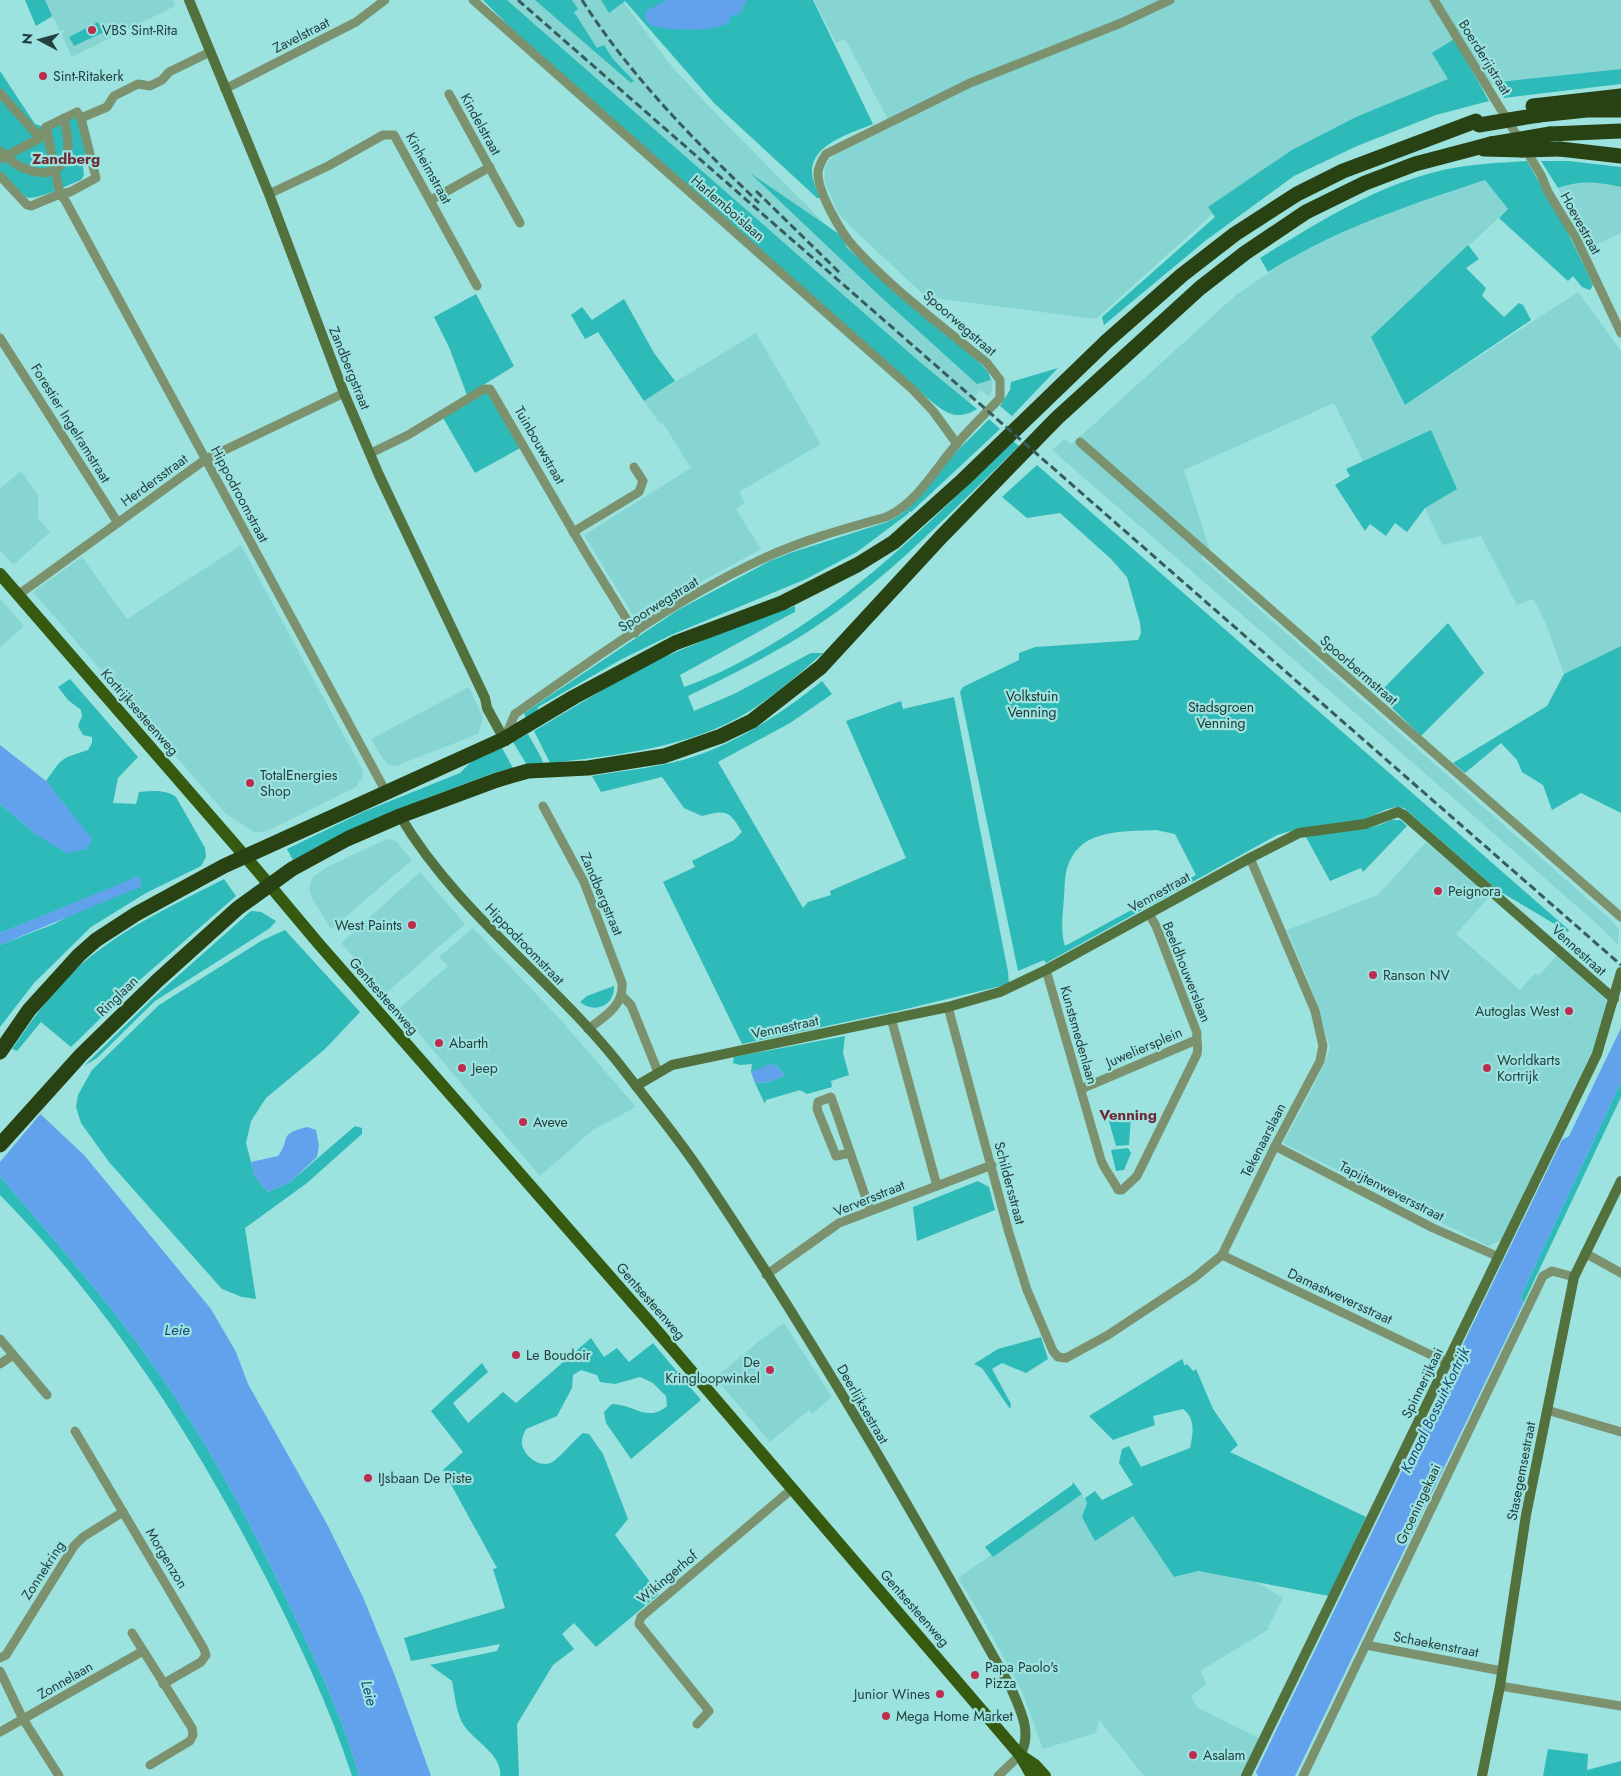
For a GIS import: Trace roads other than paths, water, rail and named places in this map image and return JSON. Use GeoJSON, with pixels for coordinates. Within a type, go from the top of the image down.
{"type":"FeatureCollection","features":[{"type":"Feature","properties":{"kind":"highway"},"geometry":{"type":"LineString","coordinates":[[1536,110],[1621,96]]}},
{"type":"Feature","properties":{"kind":"highway"},"geometry":{"type":"LineString","coordinates":[[0,1052],[19,1023],[53,982],[96,940],[136,914],[244,857],[504,739],[574,697],[675,643],[782,603],[857,565],[901,535],[963,480],[1107,342],[1182,275],[1234,234],[1298,194],[1342,172],[1477,123],[1500,111],[1621,110]]}},
{"type":"Feature","properties":{"kind":"highway"},"geometry":{"type":"LineString","coordinates":[[1492,147],[1550,134],[1621,131]]}},
{"type":"Feature","properties":{"kind":"highway"},"geometry":{"type":"LineString","coordinates":[[1492,147],[1560,149],[1621,156]]}},
{"type":"Feature","properties":{"kind":"highway","name":"Ringlaan"},"geometry":{"type":"LineString","coordinates":[[0,1145],[80,1055],[157,981],[238,908],[292,869],[347,839],[400,816],[498,780],[528,771],[588,768],[664,756],[721,736],[752,721],[821,667],[940,537],[1057,418],[1200,288],[1245,253],[1306,212],[1390,173],[1472,148],[1492,147]]}},
{"type":"Feature","properties":{"kind":"main road","name":"Kortrijksesteenweg"},"geometry":{"type":"LineString","coordinates":[[0,574],[256,869]]}},
{"type":"Feature","properties":{"kind":"main road","name":"Gentsesteenweg"},"geometry":{"type":"LineString","coordinates":[[256,869],[318,943],[534,1188],[1020,1755],[1032,1776]]}},
{"type":"Feature","properties":{"kind":"main road","name":"Gentsesteenweg"},"geometry":{"type":"LineString","coordinates":[[1020,1755],[1035,1765],[1046,1776]]}},
{"type":"Feature","properties":{"kind":"street","name":"Zandbergstraat"},"geometry":{"type":"LineString","coordinates":[[189,0],[269,194],[344,394],[487,708],[504,739]]}},
{"type":"Feature","properties":{"kind":"street","name":"Zavelstraat"},"geometry":{"type":"LineString","coordinates":[[225,89],[356,22],[385,0]]}},
{"type":"Feature","properties":{"kind":"street","name":"Harlemboislaan"},"geometry":{"type":"LineString","coordinates":[[473,0],[905,383],[933,411],[957,444]]}},
{"type":"Feature","properties":{"kind":"street","name":"Spoorwegstraat"},"geometry":{"type":"LineString","coordinates":[[504,739],[515,714],[665,612],[759,561],[798,544],[886,517],[899,510],[911,500],[957,444],[1000,398],[1000,380],[987,363],[928,314],[853,246],[842,232],[820,185],[818,172],[822,160],[832,149],[970,83],[1121,23],[1170,0]]}},
{"type":"Feature","properties":{"kind":"street","name":"Boerderijstraat"},"geometry":{"type":"LineString","coordinates":[[1434,0],[1514,128]]}},
{"type":"Feature","properties":{"kind":"street"},"geometry":{"type":"LineString","coordinates":[[81,118],[91,112],[96,113],[107,107],[114,96],[138,84],[150,86],[162,80],[169,72],[210,52]]}},
{"type":"Feature","properties":{"kind":"street"},"geometry":{"type":"LineString","coordinates":[[0,93],[40,138]]}},
{"type":"Feature","properties":{"kind":"street","name":"Kindelstraat"},"geometry":{"type":"LineString","coordinates":[[449,94],[520,223]]}},
{"type":"Feature","properties":{"kind":"street"},"geometry":{"type":"LineString","coordinates":[[0,176],[26,205],[31,206],[70,192],[96,178],[78,112],[64,118],[46,127],[40,138],[2,155],[15,165],[29,172],[45,172],[56,169],[64,161],[68,148],[64,118]]}},
{"type":"Feature","properties":{"kind":"street"},"geometry":{"type":"LineString","coordinates":[[46,127],[60,194]]}},
{"type":"Feature","properties":{"kind":"street","name":"Hoevestraat"},"geometry":{"type":"LineString","coordinates":[[1514,128],[1576,238],[1621,333]]}},
{"type":"Feature","properties":{"kind":"street","name":"Kinheimstraat"},"geometry":{"type":"LineString","coordinates":[[269,194],[390,133],[399,140],[477,286]]}},
{"type":"Feature","properties":{"kind":"street","name":"Kindelstraat"},"geometry":{"type":"LineString","coordinates":[[431,200],[490,167]]}},
{"type":"Feature","properties":{"kind":"street","name":"Hippodroomstraat"},"geometry":{"type":"LineString","coordinates":[[60,194],[386,792]]}},
{"type":"Feature","properties":{"kind":"street","name":"Forestier Ingelramstraat"},"geometry":{"type":"LineString","coordinates":[[0,338],[118,523]]}},
{"type":"Feature","properties":{"kind":"street","name":"Tuinbouwstraat"},"geometry":{"type":"LineString","coordinates":[[371,453],[408,435],[484,389],[489,388],[573,532],[635,633]]}},
{"type":"Feature","properties":{"kind":"street","name":"Herdersstraat"},"geometry":{"type":"LineString","coordinates":[[18,595],[206,459],[344,394]]}},
{"type":"Feature","properties":{"kind":"street","name":"Spoorbermstraat"},"geometry":{"type":"LineString","coordinates":[[1080,442],[1621,917]]}},
{"type":"Feature","properties":{"kind":"street"},"geometry":{"type":"LineString","coordinates":[[573,532],[640,492],[643,481],[634,467]]}},
{"type":"Feature","properties":{"kind":"street","name":"Zandbergstraat"},"geometry":{"type":"LineString","coordinates":[[543,806],[574,859],[595,908],[622,983],[622,996],[631,1005],[658,1072]]}},
{"type":"Feature","properties":{"kind":"street","name":"Vennestraat"},"geometry":{"type":"LineString","coordinates":[[658,1072],[672,1065],[948,1007],[1000,992],[1046,970],[1299,833],[1365,824],[1398,812],[1404,815],[1490,889],[1614,999]]}},
{"type":"Feature","properties":{"kind":"street","name":"Hippodroomstraat"},"geometry":{"type":"LineString","coordinates":[[400,816],[416,843],[440,876],[588,1029],[636,1086]]}},
{"type":"Feature","properties":{"kind":"street","name":"Tekenaarslaan"},"geometry":{"type":"LineString","coordinates":[[1061,1359],[1076,1355],[1108,1335],[1194,1278],[1222,1255],[1275,1146],[1320,1061],[1323,1046],[1315,1011],[1250,858]]}},
{"type":"Feature","properties":{"kind":"street","name":"Beeldhouwerslaan"},"geometry":{"type":"LineString","coordinates":[[1149,914],[1156,926],[1197,1033],[1196,1040]]}},
{"type":"Feature","properties":{"kind":"street","name":"Kunstsmedenlaan"},"geometry":{"type":"LineString","coordinates":[[1046,970],[1101,1160],[1105,1171],[1113,1179],[1118,1190]]}},
{"type":"Feature","properties":{"kind":"street","name":"Spinnerijkaai"},"geometry":{"type":"LineString","coordinates":[[1246,1776],[1597,1054],[1621,972]]}},
{"type":"Feature","properties":{"kind":"street"},"geometry":{"type":"LineString","coordinates":[[588,1029],[612,1010],[622,996]]}},
{"type":"Feature","properties":{"kind":"street","name":"Schildersstraat"},"geometry":{"type":"LineString","coordinates":[[948,1007],[1027,1290],[1053,1351],[1061,1359]]}},
{"type":"Feature","properties":{"kind":"street"},"geometry":{"type":"LineString","coordinates":[[891,1018],[937,1186]]}},
{"type":"Feature","properties":{"kind":"street","name":"Juweliersplein"},"geometry":{"type":"LineString","coordinates":[[1081,1089],[1196,1040],[1198,1046],[1197,1054],[1137,1176],[1127,1187],[1118,1190]]}},
{"type":"Feature","properties":{"kind":"street"},"geometry":{"type":"LineString","coordinates":[[636,1086],[658,1072]]}},
{"type":"Feature","properties":{"kind":"street","name":"Deerlijksestraat"},"geometry":{"type":"LineString","coordinates":[[636,1086],[697,1167],[825,1366],[1012,1688],[1025,1725],[1024,1744],[1020,1755]]}},
{"type":"Feature","properties":{"kind":"street"},"geometry":{"type":"LineString","coordinates":[[850,1153],[836,1156],[817,1109],[818,1102],[832,1097],[870,1210]]}},
{"type":"Feature","properties":{"kind":"street","name":"Tapijtenweversstraat"},"geometry":{"type":"LineString","coordinates":[[1275,1146],[1433,1228],[1499,1256]]}},
{"type":"Feature","properties":{"kind":"street","name":"Verversstraat"},"geometry":{"type":"LineString","coordinates":[[766,1275],[839,1223],[992,1166]]}},
{"type":"Feature","properties":{"kind":"street","name":"Stasegemsestraat"},"geometry":{"type":"LineString","coordinates":[[1482,1776],[1500,1686],[1526,1514],[1574,1277],[1621,1181]]}},
{"type":"Feature","properties":{"kind":"street"},"geometry":{"type":"LineString","coordinates":[[1585,1253],[1621,1274]]}},
{"type":"Feature","properties":{"kind":"street","name":"Damastweversstraat"},"geometry":{"type":"LineString","coordinates":[[1222,1255],[1448,1362]]}},
{"type":"Feature","properties":{"kind":"street","name":"Groeningekaai"},"geometry":{"type":"LineString","coordinates":[[1303,1776],[1542,1278],[1548,1271],[1574,1277]]}},
{"type":"Feature","properties":{"kind":"street"},"geometry":{"type":"LineString","coordinates":[[0,1339],[47,1395]]}},
{"type":"Feature","properties":{"kind":"street"},"geometry":{"type":"LineString","coordinates":[[0,1364],[13,1355]]}},
{"type":"Feature","properties":{"kind":"street"},"geometry":{"type":"LineString","coordinates":[[1547,1410],[1621,1432]]}},
{"type":"Feature","properties":{"kind":"street","name":"Morgenzon"},"geometry":{"type":"LineString","coordinates":[[75,1431],[204,1649],[206,1656],[202,1662],[163,1684]]}},
{"type":"Feature","properties":{"kind":"street","name":"Wikingerhof"},"geometry":{"type":"LineString","coordinates":[[697,1724],[709,1711],[639,1624],[639,1620],[792,1489]]}},
{"type":"Feature","properties":{"kind":"street","name":"Zonnekring"},"geometry":{"type":"LineString","coordinates":[[0,1658],[6,1655],[74,1546],[82,1537],[123,1512]]}},
{"type":"Feature","properties":{"kind":"street"},"geometry":{"type":"LineString","coordinates":[[132,1633],[192,1728],[193,1735],[190,1741],[150,1765]]}},
{"type":"Feature","properties":{"kind":"street","name":"Schaekenstraat"},"geometry":{"type":"LineString","coordinates":[[1366,1645],[1502,1671]]}},
{"type":"Feature","properties":{"kind":"street","name":"Zonnelaan"},"geometry":{"type":"LineString","coordinates":[[0,1732],[143,1651]]}},
{"type":"Feature","properties":{"kind":"street"},"geometry":{"type":"LineString","coordinates":[[0,1672],[23,1719],[60,1776]]}},
{"type":"Feature","properties":{"kind":"street"},"geometry":{"type":"LineString","coordinates":[[1500,1686],[1621,1706]]}},
{"type":"Feature","properties":{"kind":"street"},"geometry":{"type":"LineString","coordinates":[[998,1776],[1020,1755]]}},
{"type":"Feature","properties":{"kind":"water"},"geometry":{"type":"Polygon","coordinates":[[[667,0],[747,0],[739,14],[730,16],[729,22],[713,28],[667,28],[650,25],[645,17],[646,11],[667,0]]]}},
{"type":"Feature","properties":{"kind":"water"},"geometry":{"type":"Polygon","coordinates":[[[0,745],[46,781],[92,839],[86,849],[67,853],[38,836],[0,804],[0,745]]]}},
{"type":"Feature","properties":{"kind":"water"},"geometry":{"type":"Polygon","coordinates":[[[139,876],[142,886],[0,945],[0,933],[139,876]]]}},
{"type":"Feature","properties":{"kind":"water","name":"Kanaal Bossuit-Kortrijk"},"geometry":{"type":"Polygon","coordinates":[[[1621,1028],[1621,1082],[1521,1296],[1523,1304],[1295,1776],[1258,1776],[1256,1772],[1562,1140],[1569,1136],[1621,1028]]]}},
{"type":"Feature","properties":{"kind":"water"},"geometry":{"type":"Polygon","coordinates":[[[771,1064],[775,1065],[785,1075],[769,1082],[755,1083],[751,1072],[771,1064]]]}},
{"type":"Feature","properties":{"kind":"water","name":"Leie"},"geometry":{"type":"Polygon","coordinates":[[[0,1076],[84,1155],[211,1309],[236,1352],[248,1384],[327,1524],[363,1597],[395,1676],[431,1776],[359,1776],[340,1718],[316,1662],[233,1493],[195,1428],[136,1341],[79,1269],[0,1176],[0,1076]]]}},
{"type":"Feature","properties":{"kind":"water"},"geometry":{"type":"Polygon","coordinates":[[[307,1127],[316,1130],[319,1146],[317,1157],[290,1182],[268,1192],[255,1177],[251,1162],[278,1156],[286,1138],[291,1132],[307,1127]]]}},
{"type":"Feature","properties":{"kind":"railway"},"geometry":{"type":"LineString","coordinates":[[518,0],[1621,965]]}},
{"type":"Feature","properties":{"kind":"railway"},"geometry":{"type":"LineString","coordinates":[[582,0],[621,55],[664,107],[759,203]]}},
{"type":"Feature","properties":{"kind":"railway"},"geometry":{"type":"LineString","coordinates":[[756,191],[842,275]]}},
{"type":"Feature","properties":{"kind":"place","name":"VBS Sint-Rita"},"geometry":{"type":"Point","coordinates":[92,30]}},
{"type":"Feature","properties":{"kind":"place","name":"Sint-Ritakerk"},"geometry":{"type":"Point","coordinates":[43,76]}},
{"type":"Feature","properties":{"kind":"place","name":"TotalEnergies Shop"},"geometry":{"type":"Point","coordinates":[250,783]}},
{"type":"Feature","properties":{"kind":"place","name":"Peignora"},"geometry":{"type":"Point","coordinates":[1438,891]}},
{"type":"Feature","properties":{"kind":"place","name":"West Paints"},"geometry":{"type":"Point","coordinates":[412,925]}},
{"type":"Feature","properties":{"kind":"place","name":"Ranson NV"},"geometry":{"type":"Point","coordinates":[1373,975]}},
{"type":"Feature","properties":{"kind":"place","name":"Autoglas West"},"geometry":{"type":"Point","coordinates":[1569,1011]}},
{"type":"Feature","properties":{"kind":"place","name":"Abarth"},"geometry":{"type":"Point","coordinates":[439,1043]}},
{"type":"Feature","properties":{"kind":"place","name":"Jeep"},"geometry":{"type":"Point","coordinates":[462,1068]}},
{"type":"Feature","properties":{"kind":"place","name":"Worldkarts Kortrijk"},"geometry":{"type":"Point","coordinates":[1487,1068]}},
{"type":"Feature","properties":{"kind":"place","name":"Aveve"},"geometry":{"type":"Point","coordinates":[523,1122]}},
{"type":"Feature","properties":{"kind":"place","name":"Le Boudoir"},"geometry":{"type":"Point","coordinates":[516,1355]}},
{"type":"Feature","properties":{"kind":"place","name":"De Kringloopwinkel"},"geometry":{"type":"Point","coordinates":[770,1370]}},
{"type":"Feature","properties":{"kind":"place","name":"IJsbaan De Piste"},"geometry":{"type":"Point","coordinates":[368,1478]}},
{"type":"Feature","properties":{"kind":"place","name":"Papa Paolo's Pizza"},"geometry":{"type":"Point","coordinates":[975,1675]}},
{"type":"Feature","properties":{"kind":"place","name":"Junior Wines"},"geometry":{"type":"Point","coordinates":[940,1694]}},
{"type":"Feature","properties":{"kind":"place","name":"Mega Home Market"},"geometry":{"type":"Point","coordinates":[886,1716]}},
{"type":"Feature","properties":{"kind":"place","name":"Asalam"},"geometry":{"type":"Point","coordinates":[1193,1755]}},
{"type":"Feature","properties":{"kind":"district","name":"Zandberg"},"geometry":{"type":"Point","coordinates":[66,159]}},
{"type":"Feature","properties":{"kind":"district","name":"Venning"},"geometry":{"type":"Point","coordinates":[1128,1115]}},
{"type":"Feature","properties":{"kind":"park label","name":"Volkstuin Venning"},"geometry":{"type":"Point","coordinates":[1032,704]}},
{"type":"Feature","properties":{"kind":"park label","name":"Stadsgroen Venning"},"geometry":{"type":"Point","coordinates":[1221,716]}}]}
